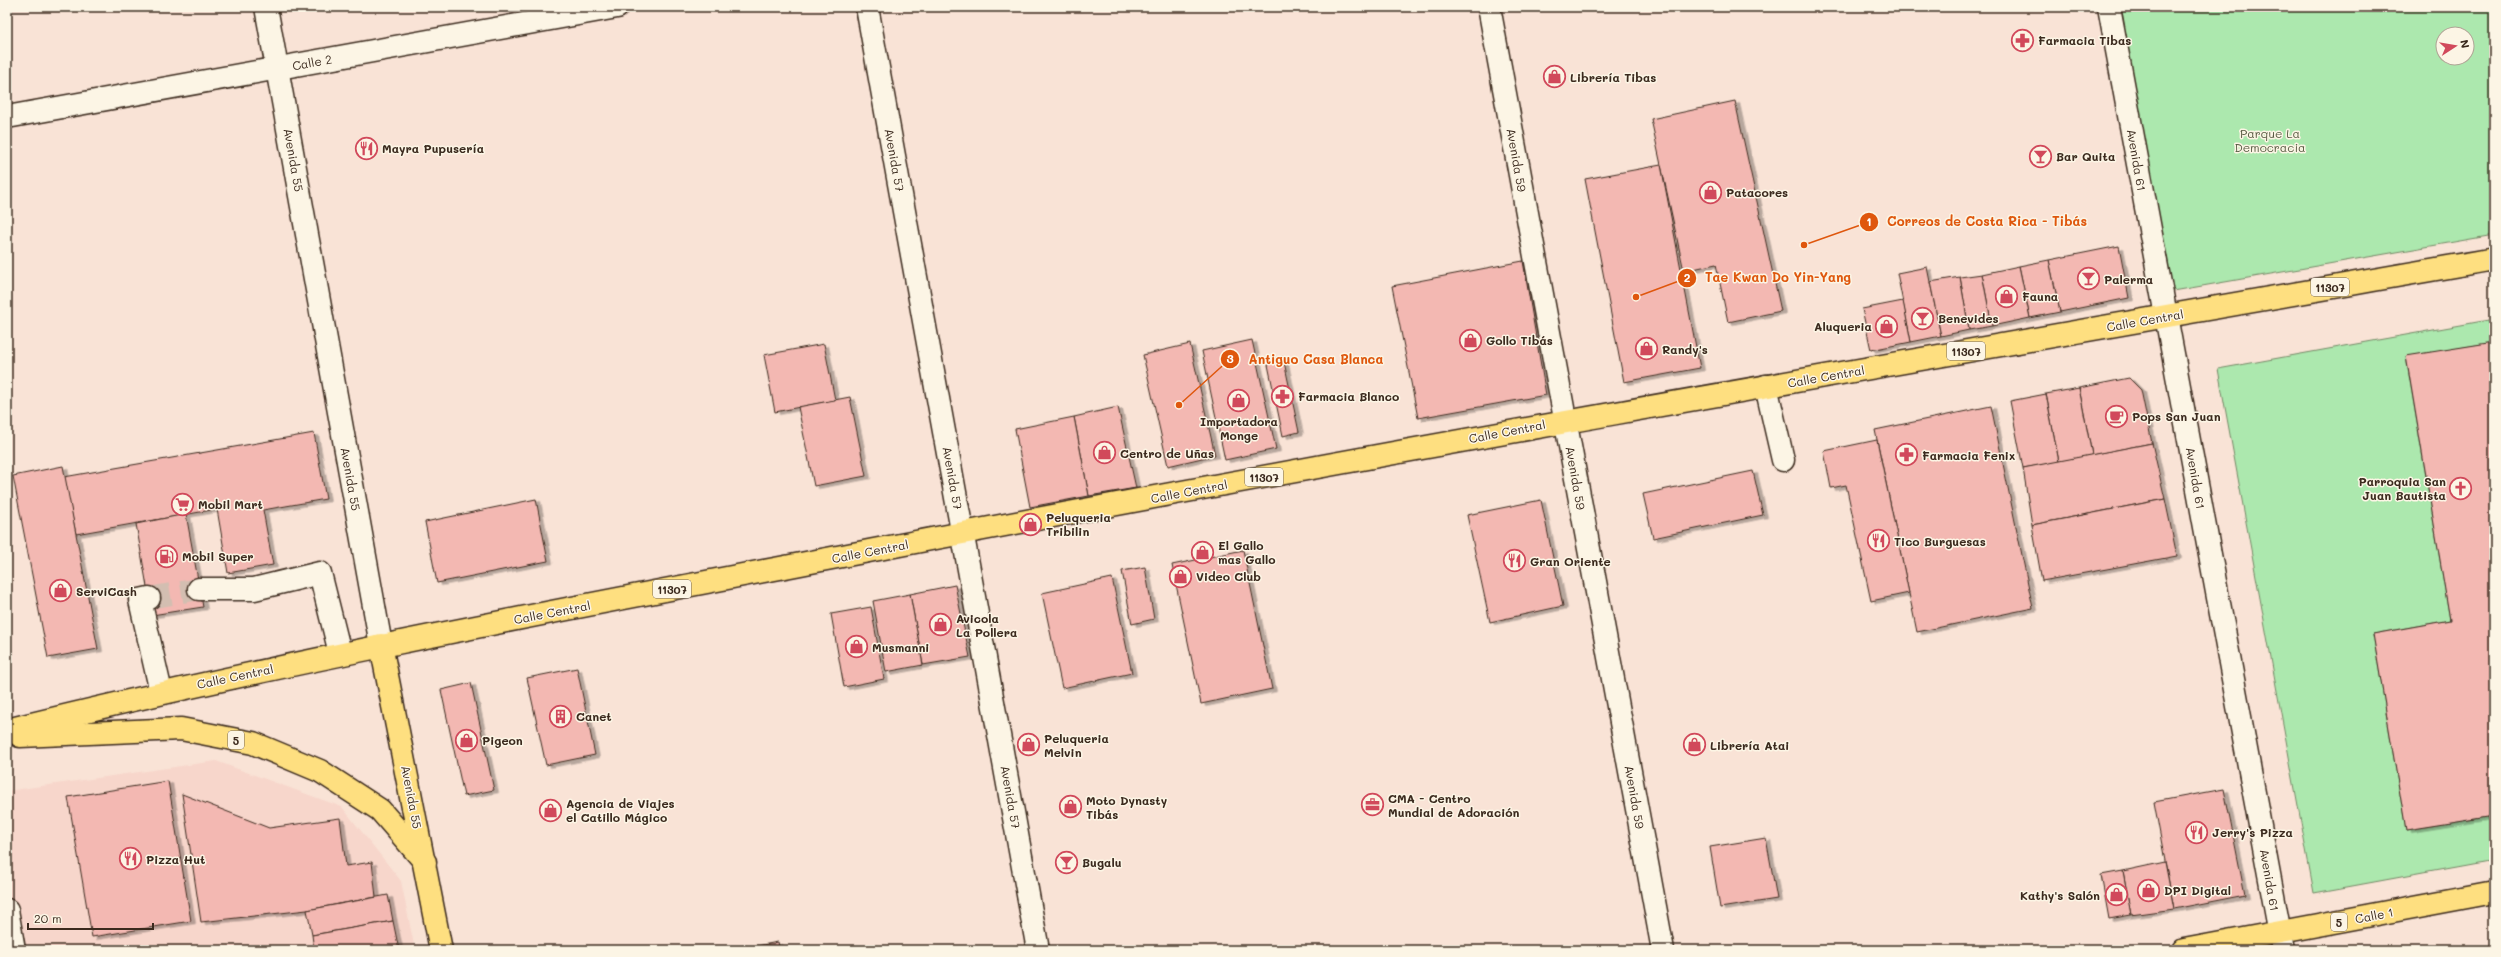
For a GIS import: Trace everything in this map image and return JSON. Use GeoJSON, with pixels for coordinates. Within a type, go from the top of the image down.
{"type":"FeatureCollection","features":[{"type":"Feature","properties":{"kind":"main road","name":"Calle Central"},"geometry":{"type":"LineString","coordinates":[[7,730],[161,692],[340,653],[963,533],[1566,420],[2494,258]]}},
{"type":"Feature","properties":{"kind":"main road","name":"Avenida 55"},"geometry":{"type":"LineString","coordinates":[[381,645],[425,862],[441,950]]}},
{"type":"Feature","properties":{"kind":"main road","name":"5"},"geometry":{"type":"LineString","coordinates":[[7,737],[181,729],[254,743],[320,770],[380,810],[425,862]]}},
{"type":"Feature","properties":{"kind":"main road","name":"Calle 1"},"geometry":{"type":"LineString","coordinates":[[2184,950],[2281,941],[2494,892]]}},
{"type":"Feature","properties":{"kind":"street","name":"Avenida 55"},"geometry":{"type":"LineString","coordinates":[[266,7],[381,645]]}},
{"type":"Feature","properties":{"kind":"street","name":"Calle 2"},"geometry":{"type":"LineString","coordinates":[[7,117],[617,7]]}},
{"type":"Feature","properties":{"kind":"street","name":"Avenida 57"},"geometry":{"type":"LineString","coordinates":[[867,7],[1038,950]]}},
{"type":"Feature","properties":{"kind":"street","name":"Avenida 59"},"geometry":{"type":"LineString","coordinates":[[1489,7],[1663,950]]}},
{"type":"Feature","properties":{"kind":"street","name":"Avenida 61"},"geometry":{"type":"LineString","coordinates":[[2109,7],[2281,941]]}},
{"type":"Feature","properties":{"kind":"street"},"geometry":{"type":"LineString","coordinates":[[1766,386],[1783,460]]}},
{"type":"Feature","properties":{"kind":"street"},"geometry":{"type":"LineString","coordinates":[[199,589],[254,590],[320,573],[340,653]]}},
{"type":"Feature","properties":{"kind":"street"},"geometry":{"type":"LineString","coordinates":[[148,598],[140,600],[161,692]]}},
{"type":"Feature","properties":{"kind":"street"},"geometry":{"type":"LineString","coordinates":[[7,910],[14,950]]}},
{"type":"Feature","properties":{"kind":"shaded area"},"geometry":{"type":"Polygon","coordinates":[[[216,761],[342,807],[401,881],[415,950],[7,950],[7,791],[216,761]]]}},
{"type":"Feature","properties":{"kind":"green space","name":"Parque La Democracia"},"geometry":{"type":"Polygon","coordinates":[[[2109,7],[2494,7],[2494,235],[2162,293],[2109,7]]]}},
{"type":"Feature","properties":{"kind":"green space"},"geometry":{"type":"Polygon","coordinates":[[[2494,319],[2494,342],[2406,357],[2450,620],[2373,634],[2406,830],[2494,816],[2494,860],[2314,893],[2218,369],[2494,319]]]}},
{"type":"Feature","properties":{"kind":"building","name":"Patacores"},"geometry":{"type":"Polygon","coordinates":[[[1735,101],[1781,311],[1728,322],[1716,264],[1684,271],[1651,119],[1735,101]]]}},
{"type":"Feature","properties":{"kind":"building"},"geometry":{"type":"Polygon","coordinates":[[[1661,165],[1700,368],[1624,382],[1585,179],[1661,165]]]}},
{"type":"Feature","properties":{"kind":"building","name":"Palerma"},"geometry":{"type":"Polygon","coordinates":[[[2119,246],[2129,298],[2060,312],[2049,260],[2119,246]]]}},
{"type":"Feature","properties":{"kind":"building"},"geometry":{"type":"Polygon","coordinates":[[[2049,260],[2060,312],[2030,318],[2019,266],[2049,260]]]}},
{"type":"Feature","properties":{"kind":"building","name":"Gollo Tibás"},"geometry":{"type":"Polygon","coordinates":[[[1523,261],[1546,395],[1418,418],[1392,286],[1523,261]]]}},
{"type":"Feature","properties":{"kind":"building","name":"Fauna"},"geometry":{"type":"Polygon","coordinates":[[[2019,266],[2030,318],[1992,326],[1982,274],[2019,266]]]}},
{"type":"Feature","properties":{"kind":"building","name":"Benevides"},"geometry":{"type":"Polygon","coordinates":[[[1927,267],[1941,336],[1911,342],[1897,273],[1927,267]]]}},
{"type":"Feature","properties":{"kind":"building"},"geometry":{"type":"Polygon","coordinates":[[[1982,274],[1992,326],[1969,330],[1960,277],[1982,274]]]}},
{"type":"Feature","properties":{"kind":"building"},"geometry":{"type":"Polygon","coordinates":[[[1960,277],[1969,330],[1941,336],[1930,282],[1960,277]]]}},
{"type":"Feature","properties":{"kind":"building","name":"Aluqueria"},"geometry":{"type":"Polygon","coordinates":[[[1903,301],[1911,342],[1871,350],[1862,309],[1903,301]]]}},
{"type":"Feature","properties":{"kind":"building","name":"Importadora Monge"},"geometry":{"type":"Polygon","coordinates":[[[1252,340],[1276,449],[1225,460],[1202,351],[1252,340]]]}},
{"type":"Feature","properties":{"kind":"building","name":"Parroquia San Juan Bautista"},"geometry":{"type":"Polygon","coordinates":[[[2494,342],[2494,816],[2406,830],[2373,634],[2450,620],[2406,356],[2494,342]]]}},
{"type":"Feature","properties":{"kind":"building"},"geometry":{"type":"Polygon","coordinates":[[[824,344],[835,400],[775,412],[764,355],[824,344]]]}},
{"type":"Feature","properties":{"kind":"building"},"geometry":{"type":"Polygon","coordinates":[[[1190,344],[1215,455],[1168,466],[1143,355],[1190,344]]]}},
{"type":"Feature","properties":{"kind":"building","name":"Farmacia Blanco"},"geometry":{"type":"Polygon","coordinates":[[[1283,357],[1299,432],[1283,436],[1267,360],[1283,357]]]}},
{"type":"Feature","properties":{"kind":"building","name":"Pops San Juan"},"geometry":{"type":"Polygon","coordinates":[[[2129,378],[2141,390],[2152,443],[2092,455],[2079,388],[2129,378]]]}},
{"type":"Feature","properties":{"kind":"building"},"geometry":{"type":"Polygon","coordinates":[[[2079,388],[2092,455],[2059,462],[2046,394],[2079,388]]]}},
{"type":"Feature","properties":{"kind":"building"},"geometry":{"type":"Polygon","coordinates":[[[2046,394],[2059,462],[2023,468],[2010,401],[2046,394]]]}},
{"type":"Feature","properties":{"kind":"building"},"geometry":{"type":"Polygon","coordinates":[[[850,397],[866,476],[814,486],[798,407],[850,397]]]}},
{"type":"Feature","properties":{"kind":"building"},"geometry":{"type":"Polygon","coordinates":[[[1991,406],[2033,608],[1917,632],[1875,430],[1991,406]]]}},
{"type":"Feature","properties":{"kind":"building","name":"Centro de Uñas"},"geometry":{"type":"Polygon","coordinates":[[[1118,407],[1136,488],[1089,496],[1074,417],[1118,407]]]}},
{"type":"Feature","properties":{"kind":"building"},"geometry":{"type":"Polygon","coordinates":[[[1074,417],[1089,496],[1030,507],[1015,429],[1074,417]]]}},
{"type":"Feature","properties":{"kind":"building","name":"Mobil Mart"},"geometry":{"type":"Polygon","coordinates":[[[314,433],[326,499],[263,510],[273,565],[228,573],[217,509],[76,534],[64,477],[314,433]]]}},
{"type":"Feature","properties":{"kind":"building","name":"Tico Burguesas"},"geometry":{"type":"Polygon","coordinates":[[[1877,440],[1909,593],[1871,601],[1846,485],[1831,488],[1824,451],[1877,440]]]}},
{"type":"Feature","properties":{"kind":"building"},"geometry":{"type":"Polygon","coordinates":[[[2152,443],[2165,499],[2032,525],[2023,468],[2152,443]]]}},
{"type":"Feature","properties":{"kind":"building","name":"ServiCash"},"geometry":{"type":"Polygon","coordinates":[[[63,466],[98,649],[48,658],[13,476],[63,466]]]}},
{"type":"Feature","properties":{"kind":"building"},"geometry":{"type":"Polygon","coordinates":[[[1753,471],[1763,515],[1653,538],[1643,494],[1753,471]]]}},
{"type":"Feature","properties":{"kind":"building"},"geometry":{"type":"Polygon","coordinates":[[[536,499],[548,561],[437,583],[425,522],[536,499]]]}},
{"type":"Feature","properties":{"kind":"building"},"geometry":{"type":"Polygon","coordinates":[[[2165,499],[2177,556],[2042,581],[2032,525],[2165,499]]]}},
{"type":"Feature","properties":{"kind":"building","name":"Gran Oriente"},"geometry":{"type":"Polygon","coordinates":[[[1541,500],[1563,606],[1490,622],[1467,515],[1541,500]]]}},
{"type":"Feature","properties":{"kind":"building","name":"Mobil Super"},"geometry":{"type":"Polygon","coordinates":[[[186,514],[203,607],[152,615],[136,524],[186,514]]]}},
{"type":"Feature","properties":{"kind":"building"},"geometry":{"type":"Polygon","coordinates":[[[1243,550],[1272,689],[1201,704],[1172,565],[1243,550]]]}},
{"type":"Feature","properties":{"kind":"building"},"geometry":{"type":"Polygon","coordinates":[[[1145,567],[1154,619],[1132,624],[1122,571],[1145,567]]]}},
{"type":"Feature","properties":{"kind":"building"},"geometry":{"type":"Polygon","coordinates":[[[1112,578],[1132,673],[1062,688],[1042,593],[1112,578]]]}},
{"type":"Feature","properties":{"kind":"building","name":"Avicola La Pollera"},"geometry":{"type":"Polygon","coordinates":[[[955,585],[970,657],[923,665],[910,594],[955,585]]]}},
{"type":"Feature","properties":{"kind":"building"},"geometry":{"type":"Polygon","coordinates":[[[910,594],[923,665],[886,672],[873,601],[910,594]]]}},
{"type":"Feature","properties":{"kind":"building","name":"Musmanni"},"geometry":{"type":"Polygon","coordinates":[[[871,607],[884,679],[844,687],[831,614],[871,607]]]}},
{"type":"Feature","properties":{"kind":"building","name":"Canet"},"geometry":{"type":"Polygon","coordinates":[[[577,668],[595,755],[546,765],[527,678],[577,668]]]}},
{"type":"Feature","properties":{"kind":"building","name":"Pigeon"},"geometry":{"type":"Polygon","coordinates":[[[471,683],[494,790],[464,796],[441,690],[471,683]]]}},
{"type":"Feature","properties":{"kind":"building","name":"Pizza Hut"},"geometry":{"type":"Polygon","coordinates":[[[168,781],[191,921],[92,937],[68,797],[168,781]]]}},
{"type":"Feature","properties":{"kind":"building","name":"Jerry's Pizza"},"geometry":{"type":"Polygon","coordinates":[[[2224,789],[2245,895],[2174,909],[2154,802],[2224,789]]]}},
{"type":"Feature","properties":{"kind":"building"},"geometry":{"type":"Polygon","coordinates":[[[182,794],[269,828],[340,818],[346,866],[372,862],[376,897],[307,910],[201,922],[182,794]]]}},
{"type":"Feature","properties":{"kind":"building"},"geometry":{"type":"Polygon","coordinates":[[[1766,838],[1777,899],[1720,908],[1710,847],[1766,838]]]}},
{"type":"Feature","properties":{"kind":"building","name":"DPI Digital"},"geometry":{"type":"Polygon","coordinates":[[[2165,862],[2174,909],[2131,915],[2123,871],[2165,862]]]}},
{"type":"Feature","properties":{"kind":"building","name":"Kathy's Salón"},"geometry":{"type":"Polygon","coordinates":[[[2123,871],[2131,915],[2109,919],[2101,875],[2123,871]]]}},
{"type":"Feature","properties":{"kind":"building"},"geometry":{"type":"Polygon","coordinates":[[[388,895],[393,921],[312,935],[307,910],[388,895]]]}},
{"type":"Feature","properties":{"kind":"building"},"geometry":{"type":"Polygon","coordinates":[[[393,921],[399,950],[314,950],[312,935],[393,921]]]}},
{"type":"Feature","properties":{"kind":"building"},"geometry":{"type":"Polygon","coordinates":[[[778,942],[780,950],[736,950],[778,942]]]}},
{"type":"Feature","properties":{"kind":"building"},"geometry":{"type":"Polygon","coordinates":[[[2457,947],[2458,950],[2446,950],[2457,947]]]}},
{"type":"Feature","properties":{"kind":"tunnel"},"geometry":{"type":"LineString","coordinates":[[149,598],[199,589]]}},
{"type":"Feature","properties":{"kind":"place","name":"Farmacia Tibas"},"geometry":{"type":"Point","coordinates":[2022,40]}},
{"type":"Feature","properties":{"kind":"place","name":"Librería Tibas"},"geometry":{"type":"Point","coordinates":[1555,77]}},
{"type":"Feature","properties":{"kind":"place","name":"Mayra Pupusería"},"geometry":{"type":"Point","coordinates":[366,148]}},
{"type":"Feature","properties":{"kind":"place","name":"Bar Quita"},"geometry":{"type":"Point","coordinates":[2041,156]}},
{"type":"Feature","properties":{"kind":"place","name":"Patacores"},"geometry":{"type":"Point","coordinates":[1711,192]}},
{"type":"Feature","properties":{"kind":"place","name":"Correos de Costa Rica - Tibás"},"geometry":{"type":"Point","coordinates":[1804,245]}},
{"type":"Feature","properties":{"kind":"place","name":"Palerma"},"geometry":{"type":"Point","coordinates":[2089,279]}},
{"type":"Feature","properties":{"kind":"place","name":"Fauna"},"geometry":{"type":"Point","coordinates":[2006,296]}},
{"type":"Feature","properties":{"kind":"place","name":"Tae Kwan Do Yin-Yang"},"geometry":{"type":"Point","coordinates":[1636,297]}},
{"type":"Feature","properties":{"kind":"place","name":"Benevides"},"geometry":{"type":"Point","coordinates":[1922,318]}},
{"type":"Feature","properties":{"kind":"place","name":"Aluqueria"},"geometry":{"type":"Point","coordinates":[1887,326]}},
{"type":"Feature","properties":{"kind":"place","name":"Gollo Tibás"},"geometry":{"type":"Point","coordinates":[1470,340]}},
{"type":"Feature","properties":{"kind":"place","name":"Randy's"},"geometry":{"type":"Point","coordinates":[1647,349]}},
{"type":"Feature","properties":{"kind":"place","name":"Farmacia Blanco"},"geometry":{"type":"Point","coordinates":[1283,396]}},
{"type":"Feature","properties":{"kind":"place","name":"Importadora Monge"},"geometry":{"type":"Point","coordinates":[1239,400]}},
{"type":"Feature","properties":{"kind":"place","name":"Antiguo Casa Blanca"},"geometry":{"type":"Point","coordinates":[1179,405]}},
{"type":"Feature","properties":{"kind":"place","name":"Pops San Juan"},"geometry":{"type":"Point","coordinates":[2116,416]}},
{"type":"Feature","properties":{"kind":"place","name":"Centro de Uñas"},"geometry":{"type":"Point","coordinates":[1105,453]}},
{"type":"Feature","properties":{"kind":"place","name":"Farmacia Fenix"},"geometry":{"type":"Point","coordinates":[1906,455]}},
{"type":"Feature","properties":{"kind":"place","name":"Parroquia San Juan Bautista"},"geometry":{"type":"Point","coordinates":[2461,488]}},
{"type":"Feature","properties":{"kind":"place","name":"Mobil Mart"},"geometry":{"type":"Point","coordinates":[183,504]}},
{"type":"Feature","properties":{"kind":"place","name":"Peluqueria Tribilin"},"geometry":{"type":"Point","coordinates":[1031,524]}},
{"type":"Feature","properties":{"kind":"place","name":"Tico Burguesas"},"geometry":{"type":"Point","coordinates":[1878,541]}},
{"type":"Feature","properties":{"kind":"place","name":"El Gallo mas Gallo"},"geometry":{"type":"Point","coordinates":[1202,552]}},
{"type":"Feature","properties":{"kind":"place","name":"Mobil Super"},"geometry":{"type":"Point","coordinates":[167,556]}},
{"type":"Feature","properties":{"kind":"place","name":"Gran Oriente"},"geometry":{"type":"Point","coordinates":[1515,561]}},
{"type":"Feature","properties":{"kind":"place","name":"Video Club"},"geometry":{"type":"Point","coordinates":[1180,576]}},
{"type":"Feature","properties":{"kind":"place","name":"ServiCash"},"geometry":{"type":"Point","coordinates":[61,591]}},
{"type":"Feature","properties":{"kind":"place","name":"Avicola La Pollera"},"geometry":{"type":"Point","coordinates":[940,625]}},
{"type":"Feature","properties":{"kind":"place","name":"Musmanni"},"geometry":{"type":"Point","coordinates":[857,647]}},
{"type":"Feature","properties":{"kind":"place","name":"Canet"},"geometry":{"type":"Point","coordinates":[561,716]}},
{"type":"Feature","properties":{"kind":"place","name":"Pigeon"},"geometry":{"type":"Point","coordinates":[467,740]}},
{"type":"Feature","properties":{"kind":"place","name":"Peluqueria Melvin"},"geometry":{"type":"Point","coordinates":[1029,745]}},
{"type":"Feature","properties":{"kind":"place","name":"Librería Atai"},"geometry":{"type":"Point","coordinates":[1695,745]}},
{"type":"Feature","properties":{"kind":"place","name":"CMA - Centro Mundial de Adoración"},"geometry":{"type":"Point","coordinates":[1372,805]}},
{"type":"Feature","properties":{"kind":"place","name":"Moto Dynasty Tibás"},"geometry":{"type":"Point","coordinates":[1071,807]}},
{"type":"Feature","properties":{"kind":"place","name":"Agencia de Viajes el Catillo Mágico"},"geometry":{"type":"Point","coordinates":[550,810]}},
{"type":"Feature","properties":{"kind":"place","name":"Jerry's Pizza"},"geometry":{"type":"Point","coordinates":[2196,832]}},
{"type":"Feature","properties":{"kind":"place","name":"Pizza Hut"},"geometry":{"type":"Point","coordinates":[130,859]}},
{"type":"Feature","properties":{"kind":"place","name":"Bugalu"},"geometry":{"type":"Point","coordinates":[1066,862]}},
{"type":"Feature","properties":{"kind":"place","name":"DPI Digital"},"geometry":{"type":"Point","coordinates":[2149,890]}},
{"type":"Feature","properties":{"kind":"place","name":"Kathy's Salón"},"geometry":{"type":"Point","coordinates":[2116,895]}}]}
